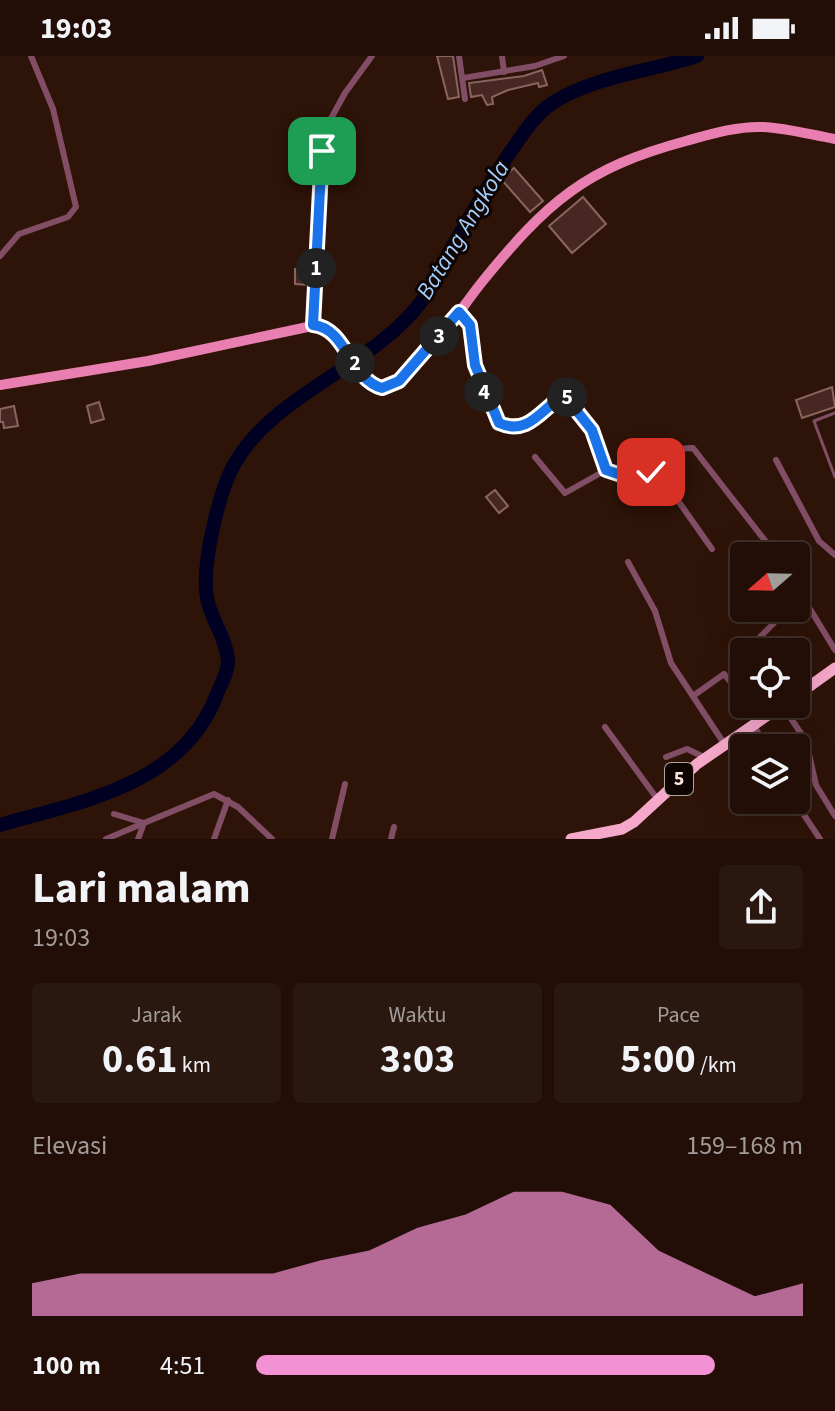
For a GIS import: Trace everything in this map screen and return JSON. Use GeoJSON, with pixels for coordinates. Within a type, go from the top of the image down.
{"type":"FeatureCollection","features":[{"type":"Feature","properties":{"kind":"highway"},"geometry":{"type":"LineString","coordinates":[[810,686],[835,668]]}},
{"type":"Feature","properties":{"kind":"highway","name":"5"},"geometry":{"type":"LineString","coordinates":[[571,839],[622,829],[706,758],[764,718]]}},
{"type":"Feature","properties":{"kind":"main road"},"geometry":{"type":"LineString","coordinates":[[0,385],[163,358],[315,325],[328,328],[369,382],[382,388],[399,381],[537,218],[566,191],[614,164],[740,128],[764,127],[835,139]]}},
{"type":"Feature","properties":{"kind":"street"},"geometry":{"type":"LineString","coordinates":[[0,256],[19,234],[68,217],[76,207],[53,109],[31,56]]}},
{"type":"Feature","properties":{"kind":"street"},"geometry":{"type":"LineString","coordinates":[[315,325],[328,124],[345,93],[372,56]]}},
{"type":"Feature","properties":{"kind":"street"},"geometry":{"type":"LineString","coordinates":[[459,56],[465,99]]}},
{"type":"Feature","properties":{"kind":"street"},"geometry":{"type":"LineString","coordinates":[[502,56],[504,72]]}},
{"type":"Feature","properties":{"kind":"street"},"geometry":{"type":"LineString","coordinates":[[463,78],[504,72],[564,56]]}},
{"type":"Feature","properties":{"kind":"street"},"geometry":{"type":"LineString","coordinates":[[459,312],[470,325],[475,365],[499,423],[519,428],[528,425],[566,395],[592,430],[606,470]]}},
{"type":"Feature","properties":{"kind":"street"},"geometry":{"type":"LineString","coordinates":[[535,457],[565,493],[606,470],[633,479],[655,468],[678,450],[696,449],[766,542]]}},
{"type":"Feature","properties":{"kind":"street"},"geometry":{"type":"LineString","coordinates":[[776,460],[819,541],[835,555]]}},
{"type":"Feature","properties":{"kind":"street"},"geometry":{"type":"LineString","coordinates":[[655,468],[712,549]]}},
{"type":"Feature","properties":{"kind":"street"},"geometry":{"type":"LineString","coordinates":[[628,562],[655,611],[671,663],[725,745]]}},
{"type":"Feature","properties":{"kind":"street"},"geometry":{"type":"LineString","coordinates":[[810,609],[835,650]]}},
{"type":"Feature","properties":{"kind":"street"},"geometry":{"type":"LineString","coordinates":[[759,638],[774,622]]}},
{"type":"Feature","properties":{"kind":"street"},"geometry":{"type":"LineString","coordinates":[[693,696],[724,674],[730,681]]}},
{"type":"Feature","properties":{"kind":"street"},"geometry":{"type":"LineString","coordinates":[[755,718],[762,734]]}},
{"type":"Feature","properties":{"kind":"street"},"geometry":{"type":"LineString","coordinates":[[792,718],[806,741],[816,785],[835,816]]}},
{"type":"Feature","properties":{"kind":"street"},"geometry":{"type":"LineString","coordinates":[[605,727],[658,800]]}},
{"type":"Feature","properties":{"kind":"street"},"geometry":{"type":"LineString","coordinates":[[666,757],[682,749],[706,758]]}},
{"type":"Feature","properties":{"kind":"street"},"geometry":{"type":"LineString","coordinates":[[332,839],[345,784]]}},
{"type":"Feature","properties":{"kind":"street"},"geometry":{"type":"LineString","coordinates":[[106,839],[209,795],[228,800],[270,838]]}},
{"type":"Feature","properties":{"kind":"street"},"geometry":{"type":"LineString","coordinates":[[214,839],[228,800]]}},
{"type":"Feature","properties":{"kind":"street"},"geometry":{"type":"LineString","coordinates":[[114,814],[144,823]]}},
{"type":"Feature","properties":{"kind":"street"},"geometry":{"type":"LineString","coordinates":[[803,814],[820,839]]}},
{"type":"Feature","properties":{"kind":"street"},"geometry":{"type":"LineString","coordinates":[[138,839],[144,823]]}},
{"type":"Feature","properties":{"kind":"street"},"geometry":{"type":"LineString","coordinates":[[391,839],[394,827]]}},
{"type":"Feature","properties":{"kind":"lane"},"geometry":{"type":"LineString","coordinates":[[835,413],[814,421],[835,477]]}},
{"type":"Feature","properties":{"kind":"building"},"geometry":{"type":"Polygon","coordinates":[[[437,56],[453,56],[459,97],[448,99],[437,56]]]}},
{"type":"Feature","properties":{"kind":"building"},"geometry":{"type":"Polygon","coordinates":[[[542,70],[547,85],[539,87],[538,83],[508,90],[492,97],[493,104],[487,105],[482,95],[471,97],[469,83],[524,76],[542,70]]]}},
{"type":"Feature","properties":{"kind":"building"},"geometry":{"type":"Polygon","coordinates":[[[514,168],[543,201],[530,212],[501,179],[514,168]]]}},
{"type":"Feature","properties":{"kind":"building"},"geometry":{"type":"Polygon","coordinates":[[[583,197],[606,224],[572,253],[549,226],[583,197]]]}},
{"type":"Feature","properties":{"kind":"building"},"geometry":{"type":"Polygon","coordinates":[[[295,269],[310,269],[309,285],[295,284],[295,269]]]}},
{"type":"Feature","properties":{"kind":"building"},"geometry":{"type":"Polygon","coordinates":[[[832,387],[835,407],[802,418],[796,400],[832,387]]]}},
{"type":"Feature","properties":{"kind":"building"},"geometry":{"type":"Polygon","coordinates":[[[99,402],[104,419],[91,423],[87,406],[99,402]]]}},
{"type":"Feature","properties":{"kind":"building"},"geometry":{"type":"Polygon","coordinates":[[[14,406],[18,426],[4,428],[3,422],[0,422],[0,409],[14,406]]]}},
{"type":"Feature","properties":{"kind":"building"},"geometry":{"type":"Polygon","coordinates":[[[495,490],[508,506],[499,513],[486,497],[495,490]]]}},
{"type":"Feature","properties":{"kind":"waterway","name":"Batang Angkola"},"geometry":{"type":"LineString","coordinates":[[0,825],[127,785],[155,769],[180,749],[201,725],[227,668],[224,644],[207,598],[207,568],[223,491],[235,463],[252,439],[298,399],[377,344],[421,302],[495,175],[541,112],[570,93],[588,86],[697,56]]}},
{"type":"Feature","properties":{"kind":"route"},"geometry":{"type":"LineString","coordinates":[[322,151],[313,325],[328,328],[369,382],[382,388],[399,381],[459,312],[470,325],[475,365],[493,415],[499,423],[519,428],[528,425],[562,395],[566,395],[592,430],[606,470],[633,479],[651,472]]}}]}
